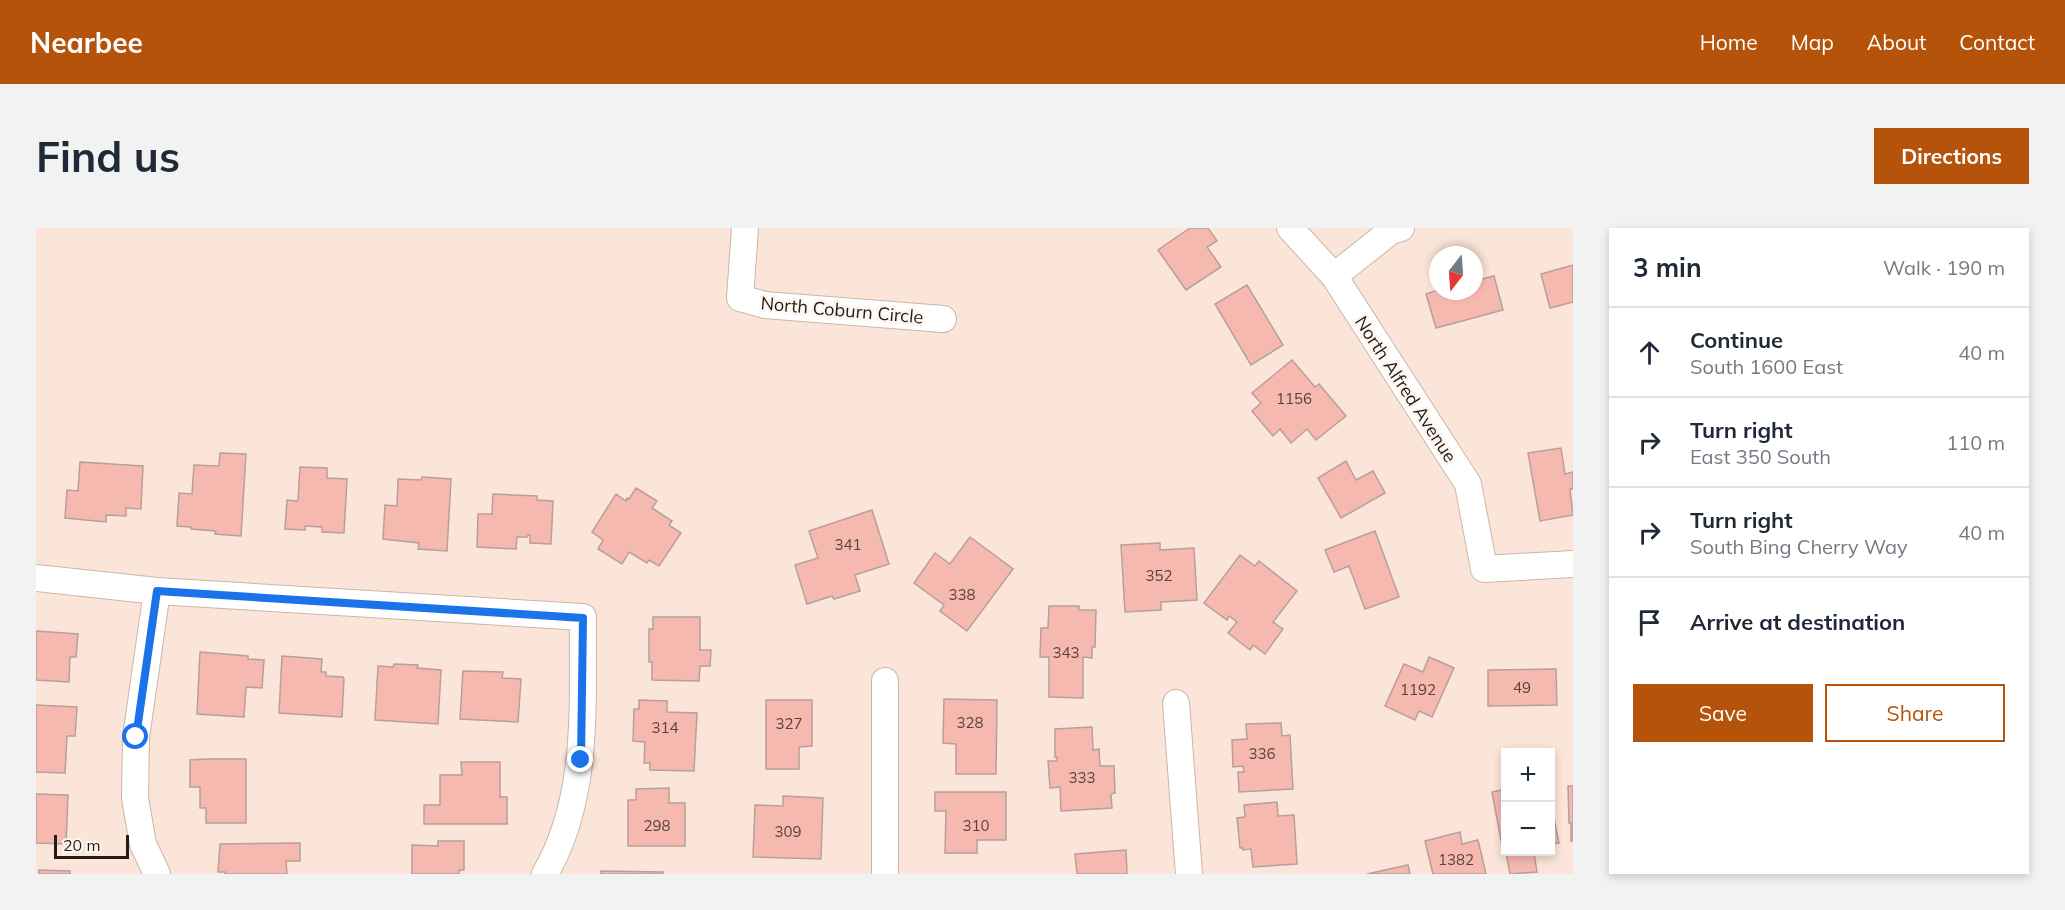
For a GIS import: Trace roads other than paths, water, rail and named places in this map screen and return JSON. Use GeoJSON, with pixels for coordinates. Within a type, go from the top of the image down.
{"type":"FeatureCollection","features":[{"type":"Feature","properties":{"kind":"street","name":"North Coburn Circle"},"geometry":{"type":"LineString","coordinates":[[745,228],[740,298],[765,305],[943,319]]}},
{"type":"Feature","properties":{"kind":"street","name":"North Alfred Avenue"},"geometry":{"type":"LineString","coordinates":[[1290,228],[1334,276],[1467,484],[1484,569],[1573,564]]}},
{"type":"Feature","properties":{"kind":"street"},"geometry":{"type":"LineString","coordinates":[[1334,276],[1391,231],[1401,228]]}},
{"type":"Feature","properties":{"kind":"street"},"geometry":{"type":"LineString","coordinates":[[36,578],[157,591],[583,618],[581,760],[572,808],[555,857],[545,874]]}},
{"type":"Feature","properties":{"kind":"street"},"geometry":{"type":"LineString","coordinates":[[157,591],[136,737],[135,798],[143,844],[157,874]]}},
{"type":"Feature","properties":{"kind":"street"},"geometry":{"type":"LineString","coordinates":[[885,681],[885,874]]}},
{"type":"Feature","properties":{"kind":"street"},"geometry":{"type":"LineString","coordinates":[[1176,703],[1189,874]]}}]}
